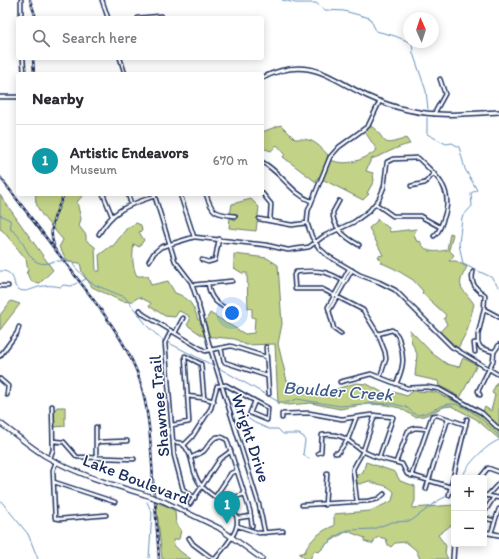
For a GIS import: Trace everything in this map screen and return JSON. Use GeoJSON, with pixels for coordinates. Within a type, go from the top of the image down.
{"type":"FeatureCollection","features":[{"type":"Feature","properties":{"kind":"main road","name":"Lake Boulevard"},"geometry":{"type":"LineString","coordinates":[[0,423],[56,461],[87,475],[163,501],[205,520],[232,537],[262,559]]}},
{"type":"Feature","properties":{"kind":"street"},"geometry":{"type":"LineString","coordinates":[[21,0],[22,16]]}},
{"type":"Feature","properties":{"kind":"street"},"geometry":{"type":"LineString","coordinates":[[102,0],[107,16]]}},
{"type":"Feature","properties":{"kind":"street"},"geometry":{"type":"LineString","coordinates":[[23,60],[24,72]]}},
{"type":"Feature","properties":{"kind":"street"},"geometry":{"type":"LineString","coordinates":[[121,60],[124,72]]}},
{"type":"Feature","properties":{"kind":"street"},"geometry":{"type":"LineString","coordinates":[[264,77],[288,69],[314,70],[328,75],[380,101],[407,110],[434,114],[499,112]]}},
{"type":"Feature","properties":{"kind":"street"},"geometry":{"type":"LineString","coordinates":[[434,114],[445,94],[440,78]]}},
{"type":"Feature","properties":{"kind":"street"},"geometry":{"type":"LineString","coordinates":[[0,97],[16,97]]}},
{"type":"Feature","properties":{"kind":"street"},"geometry":{"type":"LineString","coordinates":[[380,101],[368,126],[340,146],[332,154],[308,211],[308,223],[315,242],[326,255],[350,270],[395,290],[452,347],[499,375]]}},
{"type":"Feature","properties":{"kind":"street"},"geometry":{"type":"LineString","coordinates":[[149,261],[156,251],[170,244],[194,237],[266,245],[288,250],[308,247],[324,236],[360,219],[376,204],[384,188],[389,160],[417,158],[434,173],[442,183],[447,197],[446,212],[438,234],[434,236]]}},
{"type":"Feature","properties":{"kind":"street"},"geometry":{"type":"LineString","coordinates":[[264,163],[303,197],[311,201]]}},
{"type":"Feature","properties":{"kind":"street"},"geometry":{"type":"LineString","coordinates":[[411,186],[424,183],[434,173]]}},
{"type":"Feature","properties":{"kind":"street"},"geometry":{"type":"LineString","coordinates":[[264,195],[271,204],[270,221]]}},
{"type":"Feature","properties":{"kind":"street"},"geometry":{"type":"LineString","coordinates":[[104,196],[108,210],[112,216]]}},
{"type":"Feature","properties":{"kind":"street"},"geometry":{"type":"LineString","coordinates":[[129,196],[131,204]]}},
{"type":"Feature","properties":{"kind":"street"},"geometry":{"type":"LineString","coordinates":[[99,234],[112,216],[131,204],[151,196]]}},
{"type":"Feature","properties":{"kind":"street","name":"Wright Drive"},"geometry":{"type":"LineString","coordinates":[[154,196],[177,265],[192,285],[199,306],[211,351],[258,500],[265,533]]}},
{"type":"Feature","properties":{"kind":"street"},"geometry":{"type":"LineString","coordinates":[[181,196],[194,237]]}},
{"type":"Feature","properties":{"kind":"street"},"geometry":{"type":"LineString","coordinates":[[207,196],[210,207],[215,212],[235,216]]}},
{"type":"Feature","properties":{"kind":"street"},"geometry":{"type":"LineString","coordinates":[[339,202],[334,208],[332,214],[338,229],[359,245]]}},
{"type":"Feature","properties":{"kind":"street"},"geometry":{"type":"LineString","coordinates":[[376,204],[393,216],[420,216],[440,227]]}},
{"type":"Feature","properties":{"kind":"street"},"geometry":{"type":"LineString","coordinates":[[259,219],[292,225],[308,223]]}},
{"type":"Feature","properties":{"kind":"street"},"geometry":{"type":"LineString","coordinates":[[202,260],[208,262],[215,260],[219,239]]}},
{"type":"Feature","properties":{"kind":"street"},"geometry":{"type":"LineString","coordinates":[[341,334],[334,329],[328,307],[350,270]]}},
{"type":"Feature","properties":{"kind":"street"},"geometry":{"type":"LineString","coordinates":[[344,281],[325,272],[294,273],[295,289],[319,288],[361,308],[378,334],[386,357],[380,377]]}},
{"type":"Feature","properties":{"kind":"street"},"geometry":{"type":"LineString","coordinates":[[473,272],[473,285],[485,295],[478,343],[481,348],[494,352]]}},
{"type":"Feature","properties":{"kind":"street"},"geometry":{"type":"LineString","coordinates":[[192,285],[232,281]]}},
{"type":"Feature","properties":{"kind":"street"},"geometry":{"type":"LineString","coordinates":[[208,283],[209,292],[213,299],[237,315]]}},
{"type":"Feature","properties":{"kind":"street"},"geometry":{"type":"LineString","coordinates":[[0,286],[8,286]]}},
{"type":"Feature","properties":{"kind":"street"},"geometry":{"type":"LineString","coordinates":[[484,309],[499,317]]}},
{"type":"Feature","properties":{"kind":"street"},"geometry":{"type":"LineString","coordinates":[[140,310],[143,314],[205,351],[231,346],[266,357]]}},
{"type":"Feature","properties":{"kind":"street"},"geometry":{"type":"LineString","coordinates":[[175,333],[183,318]]}},
{"type":"Feature","properties":{"kind":"street"},"geometry":{"type":"LineString","coordinates":[[0,356],[17,333],[19,327]]}},
{"type":"Feature","properties":{"kind":"street"},"geometry":{"type":"LineString","coordinates":[[378,334],[392,330],[397,333],[399,338],[404,361],[396,384]]}},
{"type":"Feature","properties":{"kind":"street","name":"Shawnee Trail"},"geometry":{"type":"LineString","coordinates":[[171,331],[165,343],[174,457],[183,489],[195,498]]}},
{"type":"Feature","properties":{"kind":"street"},"geometry":{"type":"LineString","coordinates":[[475,352],[474,343],[478,343]]}},
{"type":"Feature","properties":{"kind":"street"},"geometry":{"type":"LineString","coordinates":[[480,395],[478,391],[493,361],[494,352],[499,345]]}},
{"type":"Feature","properties":{"kind":"street"},"geometry":{"type":"LineString","coordinates":[[266,347],[268,394]]}},
{"type":"Feature","properties":{"kind":"street"},"geometry":{"type":"LineString","coordinates":[[221,348],[224,362],[267,376]]}},
{"type":"Feature","properties":{"kind":"street"},"geometry":{"type":"LineString","coordinates":[[172,425],[189,422],[184,356],[187,356],[202,364],[204,398]]}},
{"type":"Feature","properties":{"kind":"street"},"geometry":{"type":"LineString","coordinates":[[340,382],[348,382],[367,375],[380,377],[407,388],[427,387],[439,389],[482,413],[499,429]]}},
{"type":"Feature","properties":{"kind":"street"},"geometry":{"type":"LineString","coordinates":[[0,379],[8,386],[7,395]]}},
{"type":"Feature","properties":{"kind":"street"},"geometry":{"type":"LineString","coordinates":[[184,445],[192,437],[214,401],[215,388],[222,385],[228,386],[268,408],[267,420],[250,413],[255,401]]}},
{"type":"Feature","properties":{"kind":"street"},"geometry":{"type":"LineString","coordinates":[[187,396],[214,401]]}},
{"type":"Feature","properties":{"kind":"street"},"geometry":{"type":"LineString","coordinates":[[50,458],[53,441],[52,406]]}},
{"type":"Feature","properties":{"kind":"street"},"geometry":{"type":"LineString","coordinates":[[282,418],[282,414],[307,413],[336,419],[375,415],[393,417],[379,458]]}},
{"type":"Feature","properties":{"kind":"street"},"geometry":{"type":"LineString","coordinates":[[411,476],[432,416],[436,414],[466,425]]}},
{"type":"Feature","properties":{"kind":"street"},"geometry":{"type":"LineString","coordinates":[[357,502],[352,471],[363,451],[375,415]]}},
{"type":"Feature","properties":{"kind":"street"},"geometry":{"type":"LineString","coordinates":[[335,453],[338,453],[348,439],[356,417]]}},
{"type":"Feature","properties":{"kind":"street"},"geometry":{"type":"LineString","coordinates":[[426,489],[448,419]]}},
{"type":"Feature","properties":{"kind":"street"},"geometry":{"type":"LineString","coordinates":[[456,475],[467,419]]}},
{"type":"Feature","properties":{"kind":"street"},"geometry":{"type":"LineString","coordinates":[[396,462],[407,433],[410,430],[429,424]]}},
{"type":"Feature","properties":{"kind":"street"},"geometry":{"type":"LineString","coordinates":[[96,426],[96,458]]}},
{"type":"Feature","properties":{"kind":"street"},"geometry":{"type":"LineString","coordinates":[[420,428],[427,429]]}},
{"type":"Feature","properties":{"kind":"street"},"geometry":{"type":"LineString","coordinates":[[318,453],[321,452],[322,434],[348,439],[363,451],[379,458],[403,465],[405,472],[411,476],[451,487]]}},
{"type":"Feature","properties":{"kind":"street"},"geometry":{"type":"LineString","coordinates":[[192,456],[203,451],[210,440],[217,437],[227,440],[251,516],[252,526]]}},
{"type":"Feature","properties":{"kind":"street"},"geometry":{"type":"LineString","coordinates":[[53,441],[65,443],[75,456],[134,460]]}},
{"type":"Feature","properties":{"kind":"street"},"geometry":{"type":"LineString","coordinates":[[96,442],[127,441]]}},
{"type":"Feature","properties":{"kind":"street"},"geometry":{"type":"LineString","coordinates":[[173,442],[179,442],[184,445],[192,456],[199,483],[215,497],[229,506],[238,518],[238,526],[232,537],[214,559],[193,544],[189,538]]}},
{"type":"Feature","properties":{"kind":"street"},"geometry":{"type":"LineString","coordinates":[[190,504],[220,459],[231,451]]}},
{"type":"Feature","properties":{"kind":"street"},"geometry":{"type":"LineString","coordinates":[[56,461],[53,469],[55,518],[106,515]]}},
{"type":"Feature","properties":{"kind":"street"},"geometry":{"type":"LineString","coordinates":[[482,475],[488,468],[499,472]]}},
{"type":"Feature","properties":{"kind":"street"},"geometry":{"type":"LineString","coordinates":[[215,497],[231,473],[237,470]]}},
{"type":"Feature","properties":{"kind":"street"},"geometry":{"type":"LineString","coordinates":[[325,505],[327,473]]}},
{"type":"Feature","properties":{"kind":"street"},"geometry":{"type":"LineString","coordinates":[[54,482],[115,502]]}},
{"type":"Feature","properties":{"kind":"street"},"geometry":{"type":"LineString","coordinates":[[487,493],[499,483]]}},
{"type":"Feature","properties":{"kind":"street"},"geometry":{"type":"LineString","coordinates":[[449,496],[451,492]]}},
{"type":"Feature","properties":{"kind":"street"},"geometry":{"type":"LineString","coordinates":[[229,506],[236,497],[244,494]]}},
{"type":"Feature","properties":{"kind":"street"},"geometry":{"type":"LineString","coordinates":[[302,505],[325,505],[376,500],[384,494]]}},
{"type":"Feature","properties":{"kind":"street"},"geometry":{"type":"LineString","coordinates":[[487,495],[499,498]]}},
{"type":"Feature","properties":{"kind":"street"},"geometry":{"type":"LineString","coordinates":[[485,511],[494,497]]}},
{"type":"Feature","properties":{"kind":"street"},"geometry":{"type":"LineString","coordinates":[[491,533],[499,509]]}},
{"type":"Feature","properties":{"kind":"street"},"geometry":{"type":"LineString","coordinates":[[238,518],[251,516]]}},
{"type":"Feature","properties":{"kind":"street"},"geometry":{"type":"LineString","coordinates":[[487,519],[492,520]]}},
{"type":"Feature","properties":{"kind":"street"},"geometry":{"type":"LineString","coordinates":[[238,526],[256,532],[265,533],[283,531]]}},
{"type":"Feature","properties":{"kind":"street"},"geometry":{"type":"LineString","coordinates":[[487,532],[499,535]]}},
{"type":"Feature","properties":{"kind":"street"},"geometry":{"type":"LineString","coordinates":[[453,559],[454,547]]}},
{"type":"Feature","properties":{"kind":"green space"},"geometry":{"type":"Polygon","coordinates":[[[281,125],[295,139],[306,139],[314,142],[328,155],[327,158],[340,163],[359,160],[377,150],[365,132],[371,126],[387,142],[391,143],[406,138],[410,144],[371,159],[366,171],[373,173],[374,181],[367,193],[369,194],[363,200],[318,177],[316,182],[283,157],[285,154],[277,145],[271,151],[264,149],[264,131],[281,125]]]}},
{"type":"Feature","properties":{"kind":"green space"},"geometry":{"type":"Polygon","coordinates":[[[0,195],[53,270],[40,283],[32,282],[26,272],[28,272],[26,259],[0,229],[0,195]]]}},
{"type":"Feature","properties":{"kind":"green space"},"geometry":{"type":"Polygon","coordinates":[[[36,196],[82,196],[77,202],[81,219],[79,226],[86,235],[86,240],[95,247],[96,271],[100,271],[99,255],[113,246],[127,228],[136,223],[141,225],[142,231],[139,232],[144,240],[139,247],[134,244],[133,252],[133,265],[137,276],[148,276],[151,285],[168,281],[175,293],[184,297],[190,303],[195,310],[198,320],[206,320],[210,313],[245,334],[254,333],[255,318],[252,317],[252,309],[248,308],[247,273],[242,273],[234,268],[234,254],[267,258],[278,265],[282,324],[278,344],[287,381],[323,393],[356,383],[367,384],[389,396],[394,392],[407,396],[413,391],[435,392],[482,414],[499,431],[499,439],[476,419],[451,406],[444,407],[424,416],[415,417],[400,408],[386,405],[368,404],[340,409],[311,403],[289,405],[278,403],[275,344],[246,345],[235,339],[203,336],[187,325],[190,320],[188,315],[179,311],[175,317],[165,316],[149,306],[151,303],[139,297],[131,302],[121,301],[92,287],[82,272],[80,263],[68,262],[59,247],[63,240],[40,212],[36,196]]]}},
{"type":"Feature","properties":{"kind":"green space"},"geometry":{"type":"Polygon","coordinates":[[[251,199],[259,207],[256,231],[229,228],[230,217],[235,220],[238,217],[235,213],[230,215],[232,204],[251,199]]]}},
{"type":"Feature","properties":{"kind":"green space"},"geometry":{"type":"Polygon","coordinates":[[[377,219],[389,228],[390,232],[416,229],[414,235],[417,242],[420,241],[425,248],[431,251],[447,250],[450,233],[453,234],[449,250],[454,255],[449,261],[456,261],[467,267],[463,274],[461,284],[464,291],[474,304],[467,331],[458,348],[440,332],[447,324],[444,319],[446,315],[422,293],[423,291],[413,280],[382,263],[378,256],[383,255],[369,228],[377,221],[377,219]]]}},
{"type":"Feature","properties":{"kind":"green space"},"geometry":{"type":"Polygon","coordinates":[[[11,301],[20,304],[0,330],[0,315],[11,301]]]}},
{"type":"Feature","properties":{"kind":"green space"},"geometry":{"type":"Polygon","coordinates":[[[409,329],[433,354],[447,364],[459,367],[463,358],[477,365],[460,398],[439,386],[438,381],[415,376],[417,354],[412,343],[409,329]]]}},
{"type":"Feature","properties":{"kind":"green space"},"geometry":{"type":"Polygon","coordinates":[[[497,382],[499,383],[499,428],[482,413],[485,407],[491,411],[495,395],[492,393],[497,382]]]}},
{"type":"Feature","properties":{"kind":"green space"},"geometry":{"type":"Polygon","coordinates":[[[57,407],[65,407],[65,426],[55,427],[54,411],[57,407]]]}},
{"type":"Feature","properties":{"kind":"green space"},"geometry":{"type":"Polygon","coordinates":[[[366,462],[395,472],[400,481],[415,486],[415,501],[412,508],[451,505],[451,525],[438,535],[446,546],[445,553],[448,559],[420,559],[416,550],[406,542],[395,543],[391,547],[388,545],[386,539],[379,537],[375,539],[373,544],[364,541],[365,538],[347,531],[328,543],[319,552],[314,551],[310,559],[306,559],[299,554],[305,552],[309,544],[316,536],[334,526],[334,514],[370,511],[392,501],[394,492],[388,487],[369,481],[360,484],[355,483],[354,477],[363,472],[366,462]]]}},
{"type":"Feature","properties":{"kind":"green space"},"geometry":{"type":"Polygon","coordinates":[[[156,502],[175,511],[176,524],[181,530],[179,539],[173,540],[174,545],[191,559],[162,559],[156,502]]]}},
{"type":"Feature","properties":{"kind":"waterway"},"geometry":{"type":"LineString","coordinates":[[282,0],[296,3],[316,3],[325,10],[344,11],[370,18],[376,31],[395,36],[412,43],[413,53],[426,91],[428,109]]}},
{"type":"Feature","properties":{"kind":"waterway"},"geometry":{"type":"LineString","coordinates":[[427,118],[427,134],[446,144],[452,143],[459,147],[465,169],[477,190],[471,193],[472,206],[462,217],[459,244],[463,264],[491,277],[499,287]]}},
{"type":"Feature","properties":{"kind":"waterway","name":"Boulder Creek"},"geometry":{"type":"LineString","coordinates":[[0,215],[10,220],[11,230],[21,239],[32,258],[45,264],[54,261]]}},
{"type":"Feature","properties":{"kind":"waterway","name":"Boulder Creek"},"geometry":{"type":"LineString","coordinates":[[65,260],[72,261],[74,266],[86,279]]}},
{"type":"Feature","properties":{"kind":"waterway","name":"Boulder Creek"},"geometry":{"type":"LineString","coordinates":[[57,261],[62,261]]}},
{"type":"Feature","properties":{"kind":"waterway"},"geometry":{"type":"LineString","coordinates":[[0,271],[9,273],[14,280],[15,286],[22,291],[41,286],[61,287],[63,285],[71,286],[77,283]]}},
{"type":"Feature","properties":{"kind":"waterway","name":"Boulder Creek"},"geometry":{"type":"LineString","coordinates":[[82,281],[86,279],[95,285],[125,297],[149,328],[164,341]]}},
{"type":"Feature","properties":{"kind":"waterway","name":"Boulder Creek"},"geometry":{"type":"LineString","coordinates":[[167,342],[214,366]]}},
{"type":"Feature","properties":{"kind":"waterway","name":"Boulder Creek"},"geometry":{"type":"LineString","coordinates":[[217,367],[279,402],[289,402],[297,399],[340,406],[374,403],[394,404],[406,407],[416,415],[445,405],[459,405],[475,414],[499,436]]}},
{"type":"Feature","properties":{"kind":"waterway"},"geometry":{"type":"LineString","coordinates":[[220,372],[223,383]]}},
{"type":"Feature","properties":{"kind":"waterway"},"geometry":{"type":"LineString","coordinates":[[225,387],[228,400],[238,412],[255,423],[269,429],[278,429],[283,434],[299,434],[304,437],[305,441],[303,454],[309,459]]}},
{"type":"Feature","properties":{"kind":"waterway"},"geometry":{"type":"LineString","coordinates":[[228,401],[233,413]]}},
{"type":"Feature","properties":{"kind":"waterway"},"geometry":{"type":"LineString","coordinates":[[463,475],[477,456],[488,446],[499,440]]}},
{"type":"Feature","properties":{"kind":"waterway"},"geometry":{"type":"LineString","coordinates":[[255,488],[258,498]]}},
{"type":"Feature","properties":{"kind":"waterway"},"geometry":{"type":"LineString","coordinates":[[322,548],[336,536],[348,530],[373,529],[392,522],[411,521],[439,500],[451,494]]}},
{"type":"Feature","properties":{"kind":"waterway"},"geometry":{"type":"LineString","coordinates":[[0,500],[28,534],[38,559]]}},
{"type":"Feature","properties":{"kind":"waterway"},"geometry":{"type":"LineString","coordinates":[[147,502],[152,513],[149,558]]}},
{"type":"Feature","properties":{"kind":"railway"},"geometry":{"type":"LineString","coordinates":[[30,0],[35,16]]}},
{"type":"Feature","properties":{"kind":"railway"},"geometry":{"type":"LineString","coordinates":[[33,60],[34,72]]}},
{"type":"Feature","properties":{"kind":"railway"},"geometry":{"type":"LineString","coordinates":[[0,177],[106,317],[123,343],[130,357],[142,387],[148,417],[154,495]]}},
{"type":"Feature","properties":{"kind":"railway"},"geometry":{"type":"LineString","coordinates":[[54,245],[52,238],[52,225],[63,196]]}},
{"type":"Feature","properties":{"kind":"railway"},"geometry":{"type":"LineString","coordinates":[[155,502],[159,559]]}},
{"type":"Feature","properties":{"kind":"place","name":"Artistic Endeavors"},"geometry":{"type":"Point","coordinates":[227,524]}}]}
